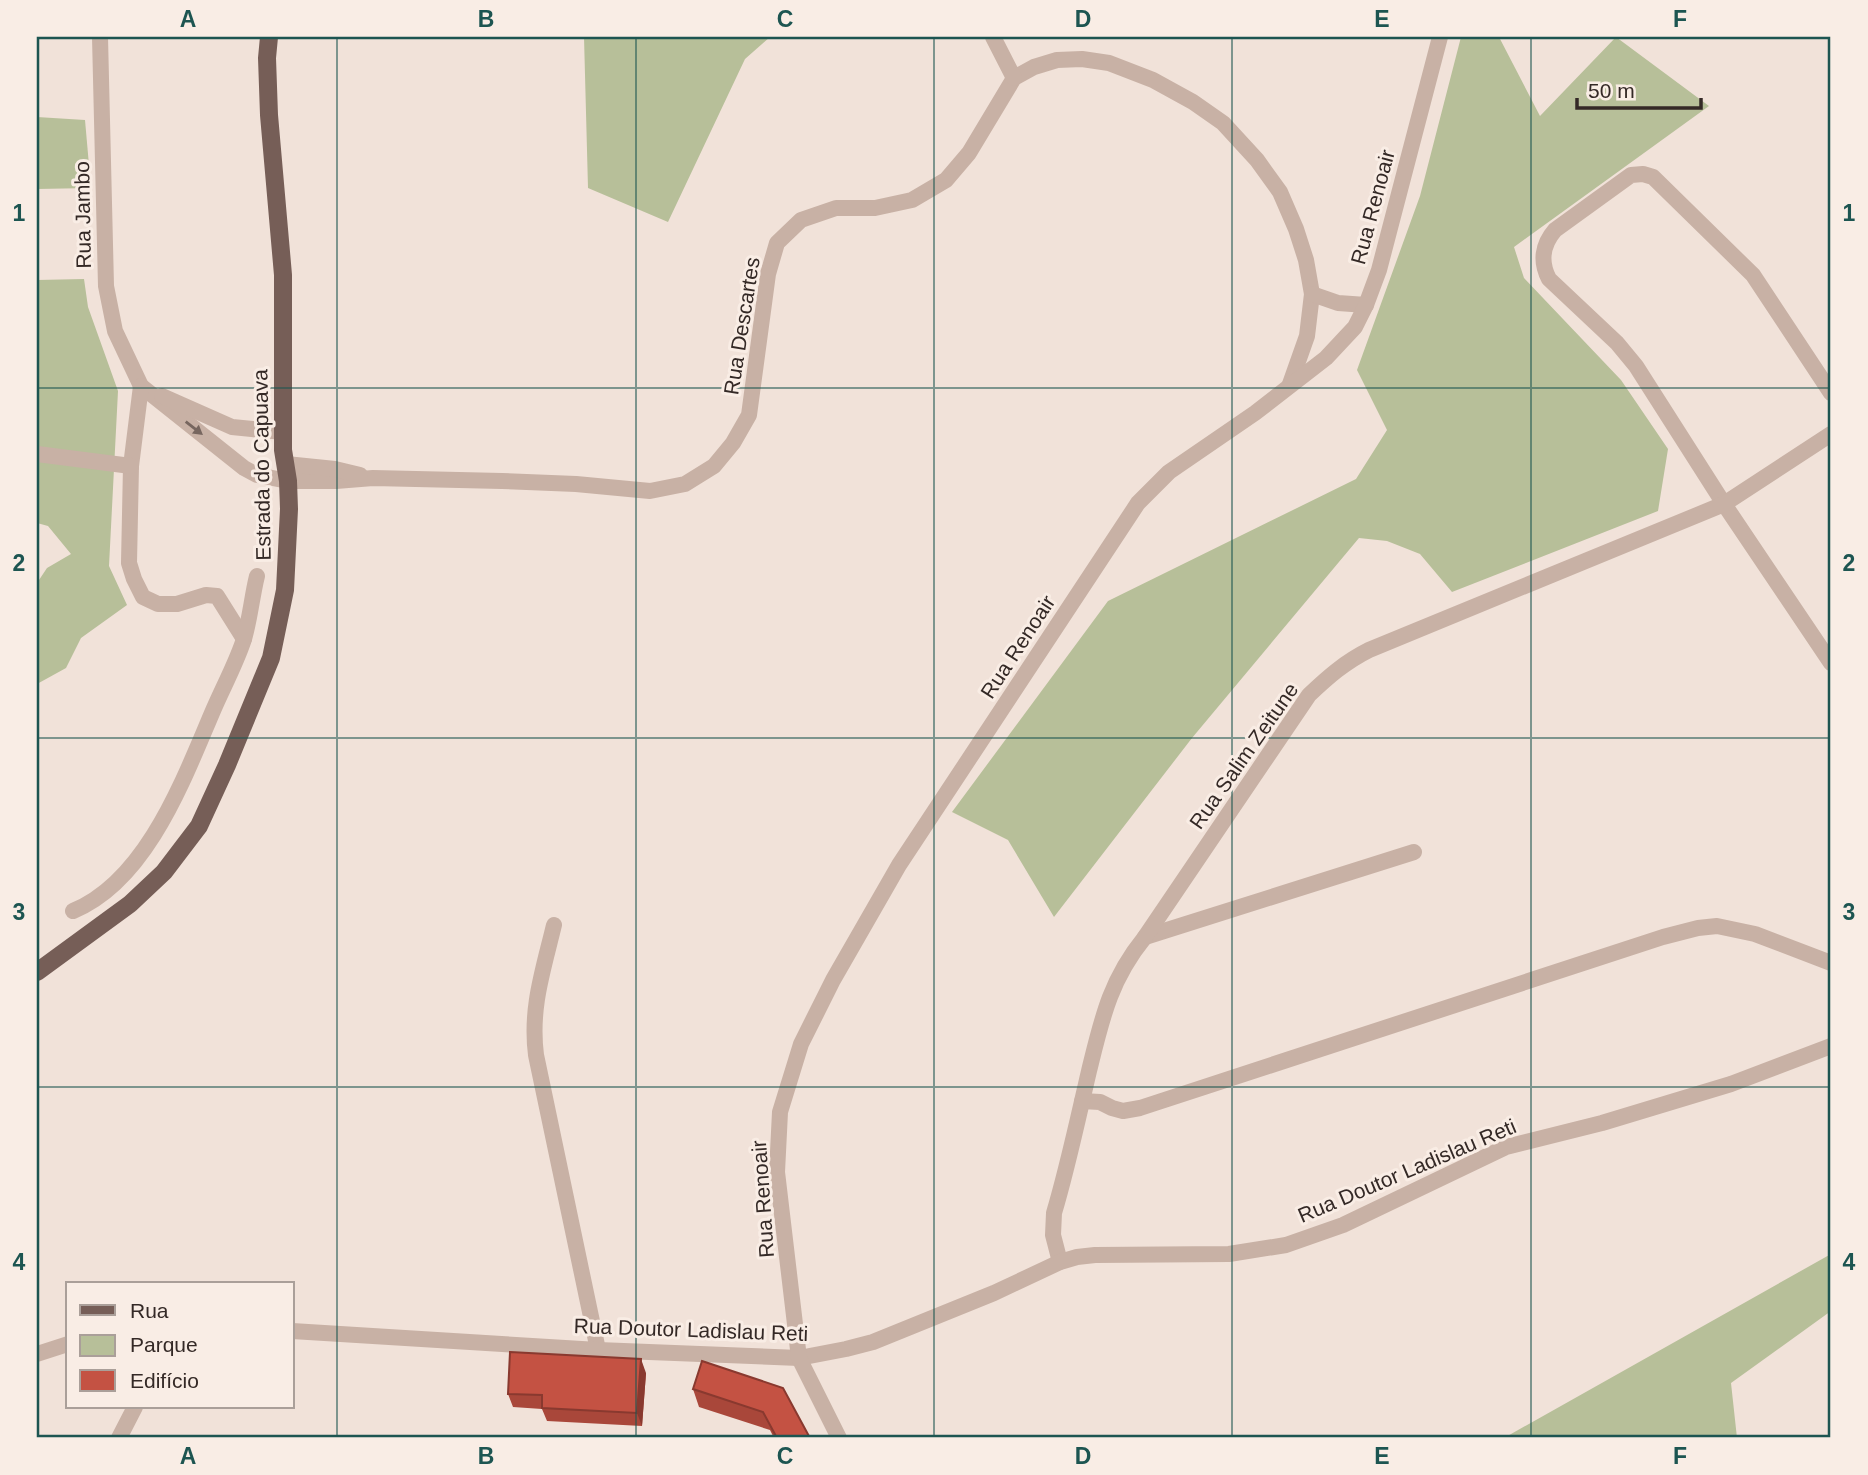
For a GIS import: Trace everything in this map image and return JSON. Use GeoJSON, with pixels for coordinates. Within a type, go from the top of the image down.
{"type":"FeatureCollection","features":[{"type":"Feature","properties":{"kind":"main road","name":"Estrada do Capuava"},"geometry":{"type":"LineString","coordinates":[[37,972],[130,904],[164,872],[200,826],[271,658],[285,590],[289,509],[283,432],[283,275],[269,115],[269,37]]}},
{"type":"Feature","properties":{"kind":"street","name":"Rua Jambo"},"geometry":{"type":"LineString","coordinates":[[100,37],[106,286],[115,331],[141,386]]}},
{"type":"Feature","properties":{"kind":"street"},"geometry":{"type":"LineString","coordinates":[[993,37],[1014,78],[1034,67],[1057,61],[1082,59],[1109,63],[1153,80],[1223,123],[1257,160],[1280,192],[1297,229],[1312,294],[1307,336],[1290,384]]}},
{"type":"Feature","properties":{"kind":"street","name":"Rua Renoair"},"geometry":{"type":"LineString","coordinates":[[839,1438],[799,1358],[777,1172],[780,1112],[801,1044],[833,980],[899,865],[1138,503],[1169,472],[1255,413],[1326,358],[1355,327],[1379,270],[1440,37]]}},
{"type":"Feature","properties":{"kind":"street","name":"Rua Descartes"},"geometry":{"type":"LineString","coordinates":[[141,386],[244,468],[257,475],[335,469],[373,478],[576,484],[650,491],[685,484],[714,466],[733,443],[749,415],[768,274],[777,243],[801,220],[836,208],[875,208],[912,200],[946,180],[969,153],[1014,78]]}},
{"type":"Feature","properties":{"kind":"street"},"geometry":{"type":"LineString","coordinates":[[1831,393],[1753,275],[1653,177],[1643,174],[1630,175],[1549,236],[1543,251],[1545,271],[1556,287],[1627,354],[1831,663]]}},
{"type":"Feature","properties":{"kind":"street"},"geometry":{"type":"LineString","coordinates":[[1312,294],[1338,303],[1366,304]]}},
{"type":"Feature","properties":{"kind":"street"},"geometry":{"type":"LineString","coordinates":[[244,639],[217,596],[206,596],[177,604],[158,604],[143,597],[134,579],[129,563],[131,466],[141,386],[232,427],[283,432]]}},
{"type":"Feature","properties":{"kind":"street","name":"Rua Salim Zeitune"},"geometry":{"type":"LineString","coordinates":[[1060,1262],[1053,1235],[1054,1213],[1110,993],[1130,956],[1309,695],[1350,659],[1369,650],[1724,504],[1831,434]]}},
{"type":"Feature","properties":{"kind":"street"},"geometry":{"type":"LineString","coordinates":[[37,454],[131,466]]}},
{"type":"Feature","properties":{"kind":"street"},"geometry":{"type":"LineString","coordinates":[[73,911],[85,906],[113,885],[159,827],[244,639],[257,576]]}},
{"type":"Feature","properties":{"kind":"street"},"geometry":{"type":"LineString","coordinates":[[1145,937],[1414,852]]}},
{"type":"Feature","properties":{"kind":"street"},"geometry":{"type":"LineString","coordinates":[[554,925],[535,1003],[533,1034],[598,1350]]}},
{"type":"Feature","properties":{"kind":"street"},"geometry":{"type":"LineString","coordinates":[[1082,1101],[1100,1102],[1123,1111],[1140,1108],[1662,937],[1698,928],[1717,926],[1755,934],[1831,963]]}},
{"type":"Feature","properties":{"kind":"street","name":"Rua Doutor Ladislau Reti"},"geometry":{"type":"LineString","coordinates":[[294,1331],[598,1350],[799,1358],[846,1349],[898,1332],[1077,1257],[1229,1254],[1286,1245],[1343,1225],[1506,1147],[1602,1123],[1731,1084],[1831,1046]]}},
{"type":"Feature","properties":{"kind":"street"},"geometry":{"type":"LineString","coordinates":[[37,1354],[66,1345]]}},
{"type":"Feature","properties":{"kind":"street"},"geometry":{"type":"LineString","coordinates":[[119,1438],[134,1408]]}},
{"type":"Feature","properties":{"kind":"green space"},"geometry":{"type":"Polygon","coordinates":[[[584,37],[770,37],[745,59],[668,222],[588,188],[584,37]]]}},
{"type":"Feature","properties":{"kind":"green space"},"geometry":{"type":"Polygon","coordinates":[[[1461,37],[1499,37],[1540,116],[1616,37],[1709,106],[1514,247],[1524,278],[1621,380],[1668,449],[1658,511],[1452,592],[1420,554],[1387,541],[1359,538],[1192,738],[1054,917],[1008,840],[952,812],[1108,601],[1356,479],[1387,430],[1357,370],[1420,196],[1461,37]]]}},
{"type":"Feature","properties":{"kind":"green space"},"geometry":{"type":"Polygon","coordinates":[[[37,117],[85,120],[91,188],[37,189],[37,117]]]}},
{"type":"Feature","properties":{"kind":"green space"},"geometry":{"type":"Polygon","coordinates":[[[84,279],[88,307],[118,391],[109,566],[127,605],[81,638],[66,668],[37,684],[37,583],[47,568],[71,554],[48,526],[37,523],[37,280],[84,279]]]}},
{"type":"Feature","properties":{"kind":"green space"},"geometry":{"type":"Polygon","coordinates":[[[1831,1254],[1831,1311],[1731,1383],[1737,1438],[1504,1438],[1831,1254]]]}},
{"type":"Feature","properties":{"kind":"building"},"geometry":{"type":"Polygon","coordinates":[[[510,1352],[641,1359],[637,1413],[542,1408],[542,1395],[508,1394],[510,1352]]]}},
{"type":"Feature","properties":{"kind":"building"},"geometry":{"type":"Polygon","coordinates":[[[702,1361],[783,1388],[810,1438],[777,1438],[763,1412],[693,1389],[702,1361]]]}}]}
